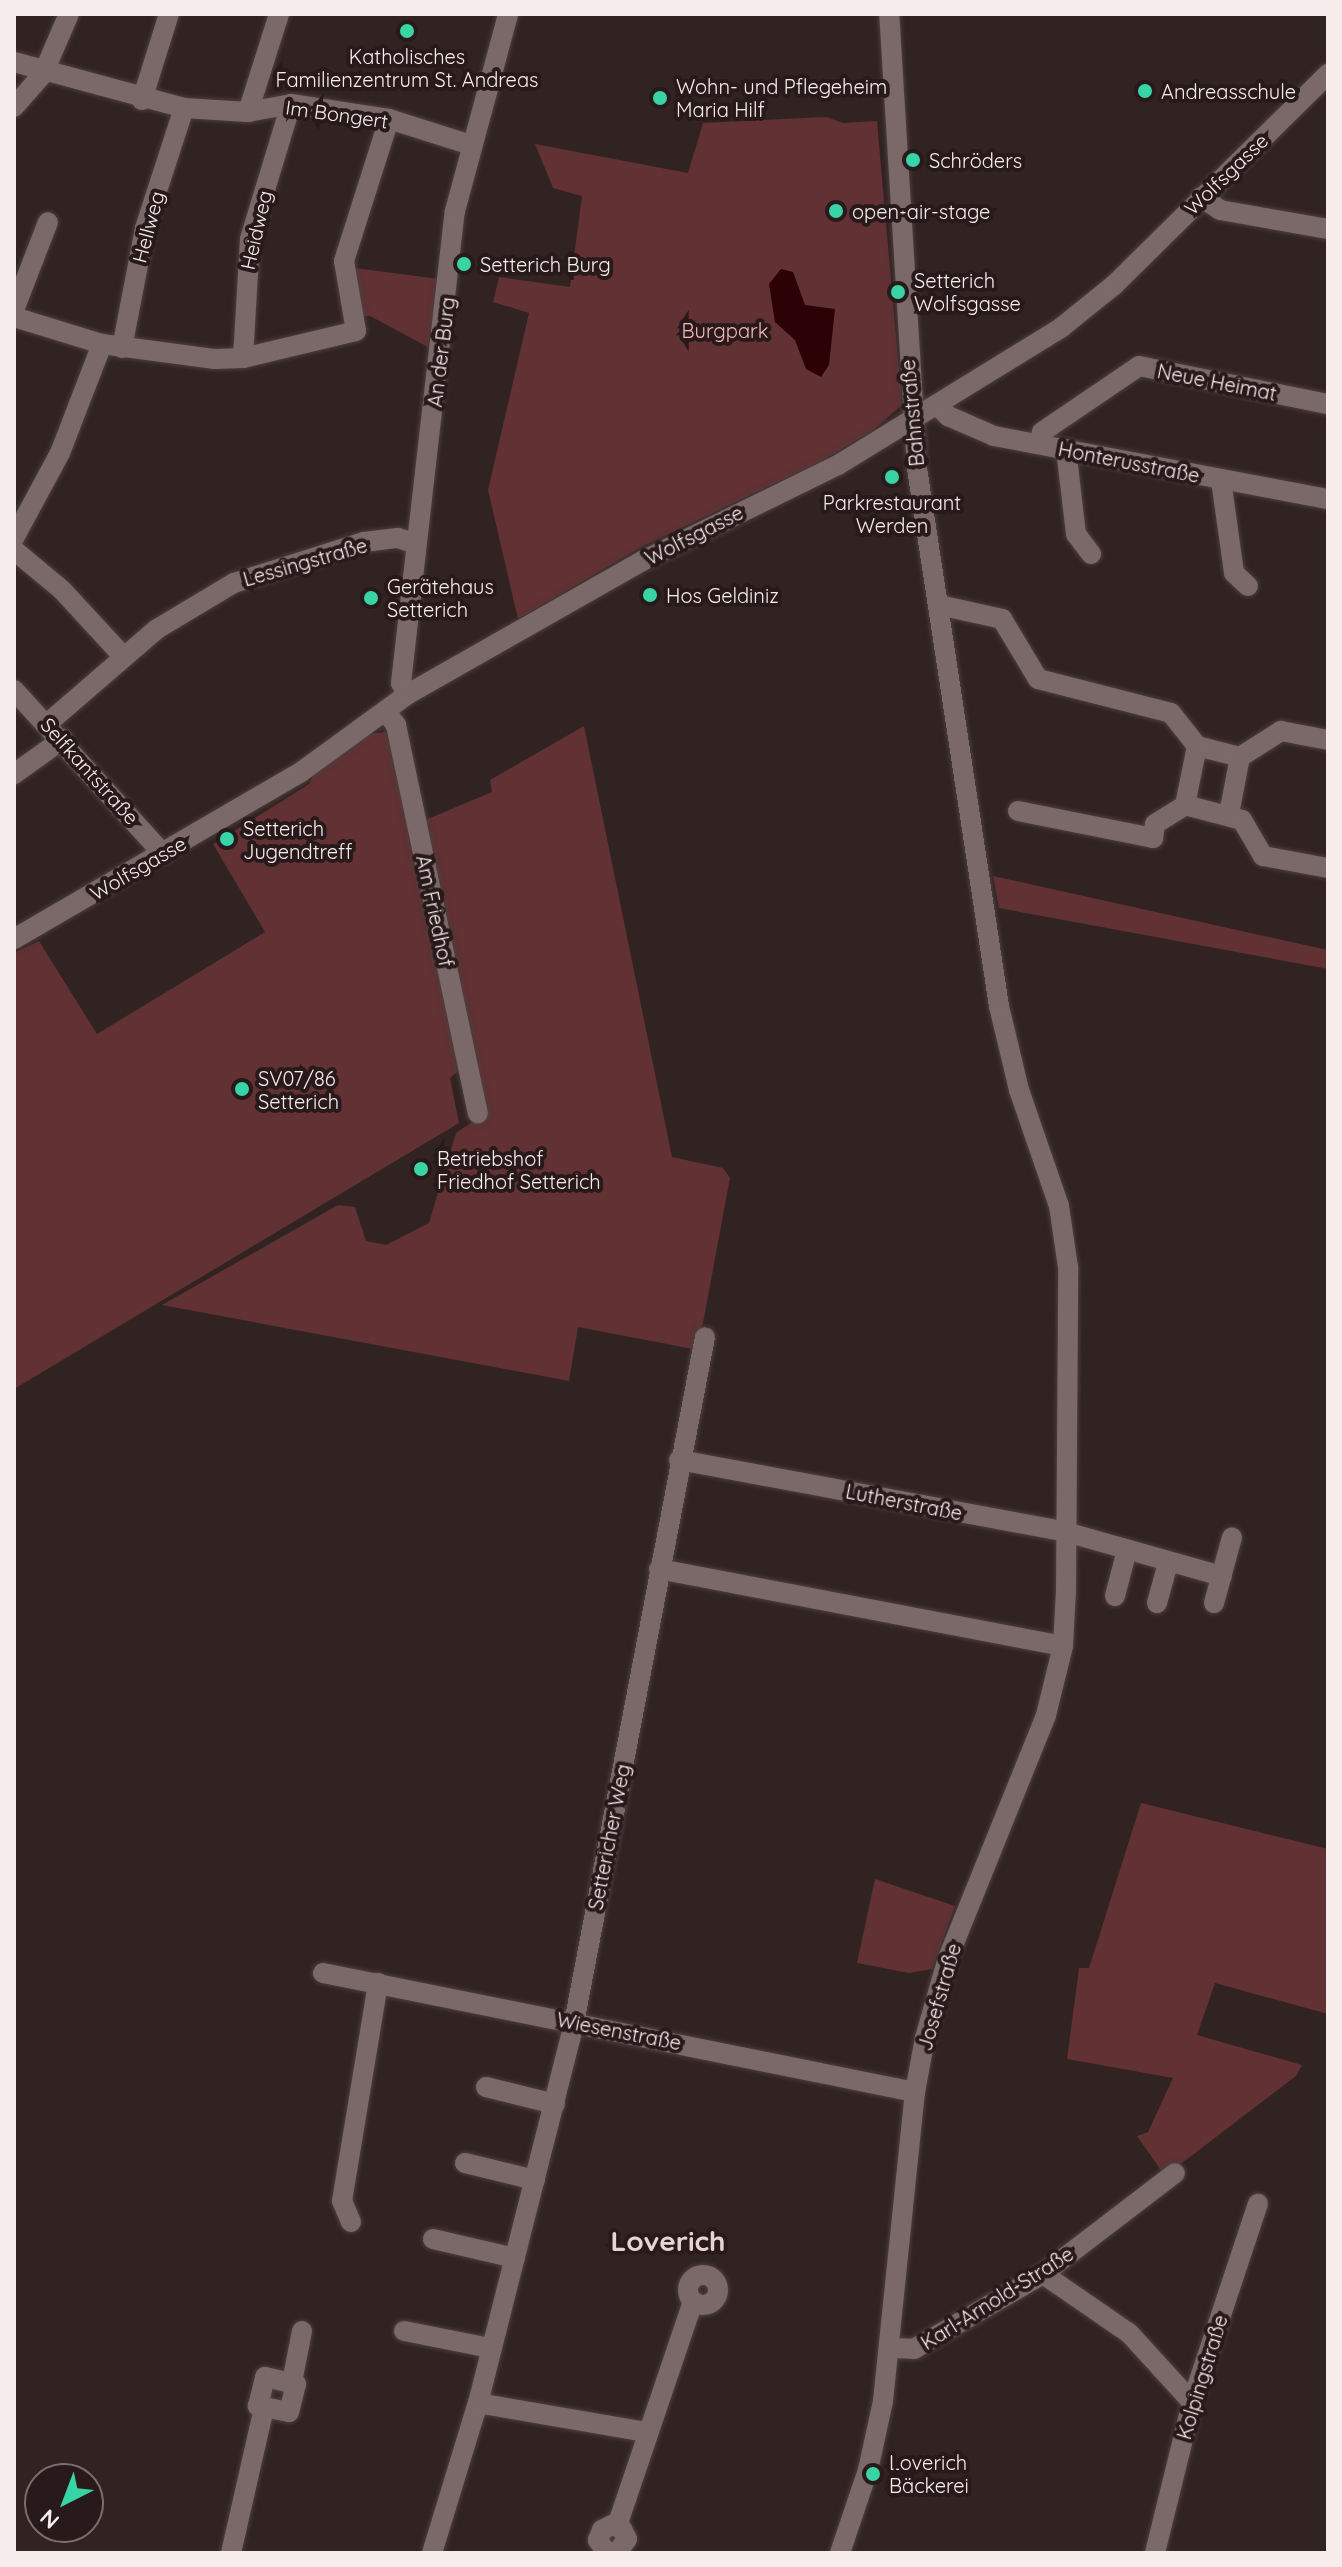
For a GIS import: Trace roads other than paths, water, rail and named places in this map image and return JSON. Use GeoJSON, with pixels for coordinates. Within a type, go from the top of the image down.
{"type":"FeatureCollection","features":[{"type":"Feature","properties":{"kind":"street"},"geometry":{"type":"LineString","coordinates":[[14,107],[43,74],[69,14]]}},
{"type":"Feature","properties":{"kind":"street"},"geometry":{"type":"LineString","coordinates":[[142,100],[169,14]]}},
{"type":"Feature","properties":{"kind":"street"},"geometry":{"type":"LineString","coordinates":[[248,112],[279,14]]}},
{"type":"Feature","properties":{"kind":"street","name":"An der Burg"},"geometry":{"type":"LineString","coordinates":[[408,694],[401,683],[455,211],[508,14]]}},
{"type":"Feature","properties":{"kind":"street","name":"Bahnstraße"},"geometry":{"type":"LineString","coordinates":[[889,14],[911,421],[1008,1047],[1063,1228],[1068,1451]]}},
{"type":"Feature","properties":{"kind":"street","name":"Im Bongert"},"geometry":{"type":"LineString","coordinates":[[14,62],[43,74],[184,108],[248,112],[291,104],[389,119],[471,145]]}},
{"type":"Feature","properties":{"kind":"street","name":"Wolfsgasse"},"geometry":{"type":"LineString","coordinates":[[14,939],[301,772],[408,694],[644,560],[838,465],[1062,327],[1114,285],[1328,74]]}},
{"type":"Feature","properties":{"kind":"street","name":"Heidweg"},"geometry":{"type":"LineString","coordinates":[[243,358],[250,239],[291,104]]}},
{"type":"Feature","properties":{"kind":"street","name":"Hellweg"},"geometry":{"type":"LineString","coordinates":[[14,538],[112,346],[145,228],[184,108]]}},
{"type":"Feature","properties":{"kind":"street"},"geometry":{"type":"LineString","coordinates":[[14,317],[112,346],[178,357],[243,358],[356,331],[344,261],[389,119]]}},
{"type":"Feature","properties":{"kind":"street"},"geometry":{"type":"LineString","coordinates":[[1201,197],[1220,210],[1328,229]]}},
{"type":"Feature","properties":{"kind":"street"},"geometry":{"type":"LineString","coordinates":[[14,310],[48,222]]}},
{"type":"Feature","properties":{"kind":"street","name":"Neue Heimat"},"geometry":{"type":"LineString","coordinates":[[1039,444],[1042,432],[1139,366],[1328,404]]}},
{"type":"Feature","properties":{"kind":"street","name":"Honterusstraße"},"geometry":{"type":"LineString","coordinates":[[937,405],[948,416],[994,436],[1328,499]]}},
{"type":"Feature","properties":{"kind":"street"},"geometry":{"type":"LineString","coordinates":[[1066,449],[1076,534],[1091,554]]}},
{"type":"Feature","properties":{"kind":"street"},"geometry":{"type":"LineString","coordinates":[[1221,480],[1234,573],[1248,586]]}},
{"type":"Feature","properties":{"kind":"street","name":"Lessingstraße"},"geometry":{"type":"LineString","coordinates":[[14,774],[123,656],[197,602],[274,567],[364,542],[398,538],[416,544]]}},
{"type":"Feature","properties":{"kind":"street"},"geometry":{"type":"LineString","coordinates":[[14,550],[62,590],[123,656]]}},
{"type":"Feature","properties":{"kind":"street"},"geometry":{"type":"LineString","coordinates":[[939,605],[1002,619],[1038,679],[1171,713],[1197,746],[1240,757]]}},
{"type":"Feature","properties":{"kind":"street","name":"Selfkantstraße"},"geometry":{"type":"LineString","coordinates":[[14,690],[55,731],[163,854]]}},
{"type":"Feature","properties":{"kind":"street","name":"Am Friedhof"},"geometry":{"type":"LineString","coordinates":[[385,711],[396,725],[478,1113]]}},
{"type":"Feature","properties":{"kind":"street"},"geometry":{"type":"LineString","coordinates":[[1229,814],[1240,757],[1281,731],[1328,740]]}},
{"type":"Feature","properties":{"kind":"street"},"geometry":{"type":"LineString","coordinates":[[1185,805],[1197,746]]}},
{"type":"Feature","properties":{"kind":"street"},"geometry":{"type":"LineString","coordinates":[[1018,811],[1153,838],[1155,824],[1185,805],[1229,814],[1242,820],[1263,856],[1328,868]]}},
{"type":"Feature","properties":{"kind":"street","name":"Settericher Weg"},"geometry":{"type":"LineString","coordinates":[[432,2553],[478,2403],[574,2023],[679,1460],[705,1337]]}},
{"type":"Feature","properties":{"kind":"street","name":"Josefstraße"},"geometry":{"type":"LineString","coordinates":[[840,2553],[868,2470],[890,2348],[915,2092],[940,1982],[1046,1715],[1063,1646],[1068,1451]]}},
{"type":"Feature","properties":{"kind":"street","name":"Lutherstraße"},"geometry":{"type":"LineString","coordinates":[[679,1460],[1066,1532],[1222,1576]]}},
{"type":"Feature","properties":{"kind":"street"},"geometry":{"type":"LineString","coordinates":[[1214,1603],[1232,1537]]}},
{"type":"Feature","properties":{"kind":"street"},"geometry":{"type":"LineString","coordinates":[[1115,1596],[1127,1550]]}},
{"type":"Feature","properties":{"kind":"street"},"geometry":{"type":"LineString","coordinates":[[1157,1603],[1168,1563]]}},
{"type":"Feature","properties":{"kind":"street"},"geometry":{"type":"LineString","coordinates":[[659,1569],[1063,1646]]}},
{"type":"Feature","properties":{"kind":"street","name":"Wiesenstraße"},"geometry":{"type":"LineString","coordinates":[[323,1973],[915,2092]]}},
{"type":"Feature","properties":{"kind":"street"},"geometry":{"type":"LineString","coordinates":[[351,2222],[342,2201],[378,1983]]}},
{"type":"Feature","properties":{"kind":"street"},"geometry":{"type":"LineString","coordinates":[[486,2087],[555,2104]]}},
{"type":"Feature","properties":{"kind":"street"},"geometry":{"type":"LineString","coordinates":[[465,2163],[535,2180]]}},
{"type":"Feature","properties":{"kind":"street","name":"Karl-Arnold-Straße"},"geometry":{"type":"LineString","coordinates":[[890,2348],[914,2349],[1043,2274],[1175,2173]]}},
{"type":"Feature","properties":{"kind":"street","name":"Kolpingstraße"},"geometry":{"type":"LineString","coordinates":[[1155,2553],[1192,2402],[1258,2204]]}},
{"type":"Feature","properties":{"kind":"street"},"geometry":{"type":"LineString","coordinates":[[433,2239],[515,2258]]}},
{"type":"Feature","properties":{"kind":"street"},"geometry":{"type":"LineString","coordinates":[[1043,2274],[1129,2333],[1192,2402]]}},
{"type":"Feature","properties":{"kind":"street"},"geometry":{"type":"LineString","coordinates":[[617,2526],[646,2432],[693,2301]]}},
{"type":"Feature","properties":{"kind":"street"},"geometry":{"type":"LineString","coordinates":[[231,2553],[264,2408],[258,2406],[265,2377],[292,2382],[302,2331]]}},
{"type":"Feature","properties":{"kind":"street"},"geometry":{"type":"LineString","coordinates":[[404,2331],[490,2348]]}},
{"type":"Feature","properties":{"kind":"street"},"geometry":{"type":"LineString","coordinates":[[478,2403],[646,2432]]}},
{"type":"Feature","properties":{"kind":"street"},"geometry":{"type":"LineString","coordinates":[[607,2553],[599,2546],[599,2535],[606,2526],[617,2526]]}},
{"type":"Feature","properties":{"kind":"street"},"geometry":{"type":"LineString","coordinates":[[617,2526],[627,2539],[617,2553]]}},
{"type":"Feature","properties":{"kind":"place","name":"Katholisches Familienzentrum St. Andreas"},"geometry":{"type":"Point","coordinates":[407,31]}},
{"type":"Feature","properties":{"kind":"place","name":"Andreasschule"},"geometry":{"type":"Point","coordinates":[1145,91]}},
{"type":"Feature","properties":{"kind":"place","name":"Wohn- und Pflegeheim Maria Hilf"},"geometry":{"type":"Point","coordinates":[660,98]}},
{"type":"Feature","properties":{"kind":"place","name":"Schröders"},"geometry":{"type":"Point","coordinates":[913,160]}},
{"type":"Feature","properties":{"kind":"place","name":"open-air-stage"},"geometry":{"type":"Point","coordinates":[836,211]}},
{"type":"Feature","properties":{"kind":"place","name":"Setterich Burg"},"geometry":{"type":"Point","coordinates":[464,264]}},
{"type":"Feature","properties":{"kind":"place","name":"Setterich Wolfsgasse"},"geometry":{"type":"Point","coordinates":[898,292]}},
{"type":"Feature","properties":{"kind":"place","name":"Parkrestaurant Werden"},"geometry":{"type":"Point","coordinates":[892,477]}},
{"type":"Feature","properties":{"kind":"place","name":"Hos Geldiniz"},"geometry":{"type":"Point","coordinates":[650,595]}},
{"type":"Feature","properties":{"kind":"place","name":"Gerätehaus Setterich"},"geometry":{"type":"Point","coordinates":[371,598]}},
{"type":"Feature","properties":{"kind":"place","name":"Setterich Jugendtreff"},"geometry":{"type":"Point","coordinates":[227,839]}},
{"type":"Feature","properties":{"kind":"place","name":"SV07/86 Setterich"},"geometry":{"type":"Point","coordinates":[242,1089]}},
{"type":"Feature","properties":{"kind":"place","name":"Betriebshof Friedhof Setterich"},"geometry":{"type":"Point","coordinates":[421,1169]}},
{"type":"Feature","properties":{"kind":"place","name":"Loverich Bäckerei"},"geometry":{"type":"Point","coordinates":[873,2474]}},
{"type":"Feature","properties":{"kind":"district","name":"Loverich"},"geometry":{"type":"Point","coordinates":[668,2241]}},
{"type":"Feature","properties":{"kind":"park label","name":"Burgpark"},"geometry":{"type":"Point","coordinates":[725,330]}}]}
